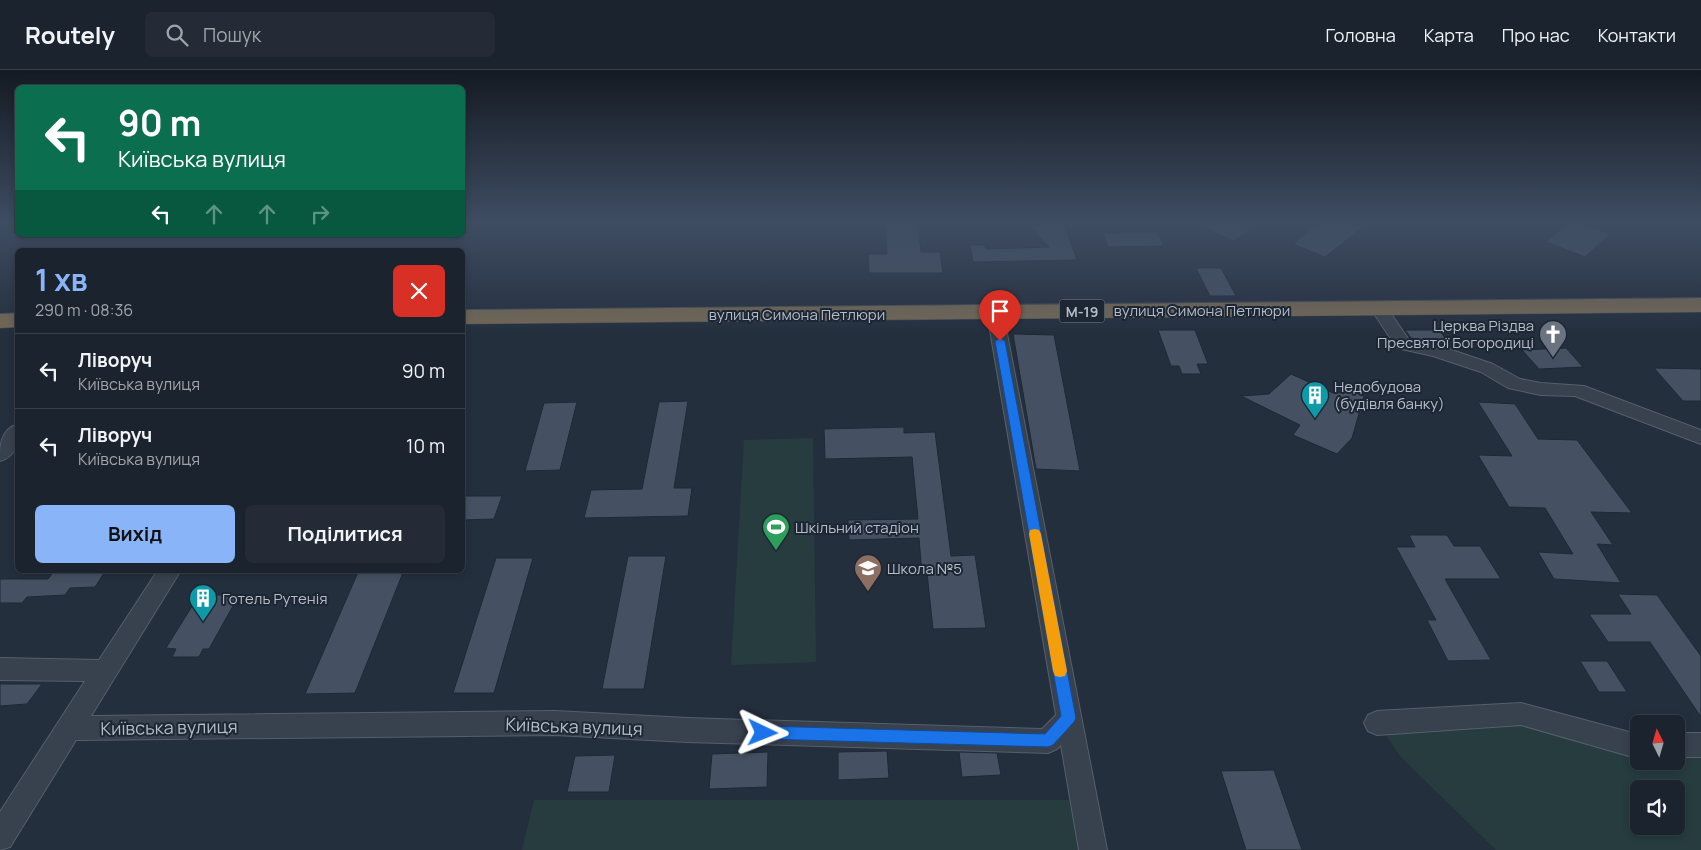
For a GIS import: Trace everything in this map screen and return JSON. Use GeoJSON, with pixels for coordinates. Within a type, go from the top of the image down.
{"type":"FeatureCollection","features":[{"type":"Feature","properties":{"kind":"highway","name":"вулиця Симона Петлюри"},"geometry":{"type":"LineString","coordinates":[[465,317],[1701,305]]}},
{"type":"Feature","properties":{"kind":"highway"},"geometry":{"type":"LineString","coordinates":[[0,320],[15,320]]}},
{"type":"Feature","properties":{"kind":"street"},"geometry":{"type":"LineString","coordinates":[[1379,309],[1403,344],[1437,352],[1487,368],[1515,384],[1541,390],[1577,390],[1701,437]]}},
{"type":"Feature","properties":{"kind":"street"},"geometry":{"type":"LineString","coordinates":[[995,313],[1093,850]]}},
{"type":"Feature","properties":{"kind":"street"},"geometry":{"type":"LineString","coordinates":[[0,454],[15,435]]}},
{"type":"Feature","properties":{"kind":"street","name":"Київська вулиця"},"geometry":{"type":"LineString","coordinates":[[0,837],[168,573]]}},
{"type":"Feature","properties":{"kind":"street"},"geometry":{"type":"LineString","coordinates":[[0,669],[105,670]]}},
{"type":"Feature","properties":{"kind":"street"},"geometry":{"type":"LineString","coordinates":[[1378,724],[1521,714],[1630,744]]}},
{"type":"Feature","properties":{"kind":"street","name":"Київська вулиця"},"geometry":{"type":"LineString","coordinates":[[69,728],[555,723],[687,730],[1048,741],[1069,718]]}},
{"type":"Feature","properties":{"kind":"street"},"geometry":{"type":"LineString","coordinates":[[1685,745],[1701,745]]}},
{"type":"Feature","properties":{"kind":"green space","name":"Шкільний стадіон"},"geometry":{"type":"Polygon","coordinates":[[[813,438],[816,662],[731,665],[744,440],[813,438]]]}},
{"type":"Feature","properties":{"kind":"green space"},"geometry":{"type":"Polygon","coordinates":[[[1521,714],[1630,742],[1630,770],[1685,770],[1685,745],[1701,745],[1701,850],[1496,850],[1401,757],[1377,723],[1521,714]]]}},
{"type":"Feature","properties":{"kind":"green space"},"geometry":{"type":"Polygon","coordinates":[[[534,800],[1084,800],[1093,850],[522,850],[534,800]]]}},
{"type":"Feature","properties":{"kind":"building"},"geometry":{"type":"Polygon","coordinates":[[[868,260],[941,260],[943,273],[869,273],[868,260]]]}},
{"type":"Feature","properties":{"kind":"building"},"geometry":{"type":"Polygon","coordinates":[[[973,260],[1056,260],[973,262],[973,260]]]}},
{"type":"Feature","properties":{"kind":"building"},"geometry":{"type":"Polygon","coordinates":[[[1196,268],[1221,268],[1236,296],[1210,296],[1196,268]]]}},
{"type":"Feature","properties":{"kind":"building"},"geometry":{"type":"Polygon","coordinates":[[[1158,330],[1195,330],[1208,364],[1197,364],[1201,374],[1182,374],[1179,366],[1171,366],[1158,330]]]}},
{"type":"Feature","properties":{"kind":"building"},"geometry":{"type":"Polygon","coordinates":[[[1405,330],[1439,330],[1450,344],[1439,344],[1411,338],[1405,330]]]}},
{"type":"Feature","properties":{"kind":"building"},"geometry":{"type":"Polygon","coordinates":[[[1013,334],[1054,335],[1080,471],[1036,469],[1013,334]]]}},
{"type":"Feature","properties":{"kind":"building","name":"Церква Різдва Пресвятої Богородиці"},"geometry":{"type":"Polygon","coordinates":[[[1566,348],[1583,367],[1539,369],[1522,350],[1566,348]]]}},
{"type":"Feature","properties":{"kind":"building"},"geometry":{"type":"Polygon","coordinates":[[[1654,368],[1701,369],[1701,401],[1683,401],[1654,368]]]}},
{"type":"Feature","properties":{"kind":"building","name":"Недобудова (будівля банку)"},"geometry":{"type":"Polygon","coordinates":[[[1291,374],[1333,393],[1353,392],[1364,396],[1352,438],[1337,454],[1293,435],[1300,425],[1241,396],[1269,394],[1291,374]]]}},
{"type":"Feature","properties":{"kind":"building"},"geometry":{"type":"Polygon","coordinates":[[[688,401],[674,488],[692,488],[688,516],[584,518],[591,490],[642,489],[659,402],[688,401]]]}},
{"type":"Feature","properties":{"kind":"building"},"geometry":{"type":"Polygon","coordinates":[[[577,402],[560,470],[525,471],[544,403],[577,402]]]}},
{"type":"Feature","properties":{"kind":"building"},"geometry":{"type":"Polygon","coordinates":[[[1478,402],[1515,404],[1538,439],[1577,440],[1632,513],[1591,512],[1613,545],[1597,544],[1621,583],[1554,579],[1538,552],[1573,554],[1545,508],[1509,507],[1478,455],[1512,456],[1478,402]]]}},
{"type":"Feature","properties":{"kind":"building"},"geometry":{"type":"Polygon","coordinates":[[[904,427],[904,433],[935,432],[951,556],[975,555],[986,628],[933,629],[927,573],[922,574],[919,538],[849,540],[848,520],[918,519],[912,457],[825,459],[824,429],[904,427]]]}},
{"type":"Feature","properties":{"kind":"building"},"geometry":{"type":"Polygon","coordinates":[[[465,496],[502,496],[494,519],[465,520],[465,496]]]}},
{"type":"Feature","properties":{"kind":"building"},"geometry":{"type":"Polygon","coordinates":[[[1409,535],[1447,535],[1454,546],[1480,546],[1501,579],[1445,579],[1491,660],[1448,661],[1427,620],[1436,620],[1396,547],[1415,547],[1409,535]]]}},
{"type":"Feature","properties":{"kind":"building"},"geometry":{"type":"Polygon","coordinates":[[[628,556],[666,556],[644,689],[602,689],[628,556]]]}},
{"type":"Feature","properties":{"kind":"building"},"geometry":{"type":"Polygon","coordinates":[[[496,558],[533,558],[494,693],[453,693],[496,558]]]}},
{"type":"Feature","properties":{"kind":"building"},"geometry":{"type":"Polygon","coordinates":[[[53,573],[104,573],[95,587],[70,588],[65,595],[27,597],[22,603],[0,603],[0,579],[48,579],[53,573]]]}},
{"type":"Feature","properties":{"kind":"building"},"geometry":{"type":"Polygon","coordinates":[[[358,573],[403,573],[355,693],[305,694],[358,573]]]}},
{"type":"Feature","properties":{"kind":"building"},"geometry":{"type":"Polygon","coordinates":[[[1618,594],[1657,595],[1701,656],[1701,717],[1650,642],[1608,642],[1589,614],[1631,614],[1618,594]]]}},
{"type":"Feature","properties":{"kind":"building","name":"Готель Рутенія"},"geometry":{"type":"Polygon","coordinates":[[[199,595],[239,595],[209,649],[203,649],[199,657],[172,657],[176,649],[166,648],[199,595]]]}},
{"type":"Feature","properties":{"kind":"building"},"geometry":{"type":"Polygon","coordinates":[[[1580,661],[1607,661],[1627,692],[1599,692],[1580,661]]]}},
{"type":"Feature","properties":{"kind":"building"},"geometry":{"type":"Polygon","coordinates":[[[0,684],[42,684],[27,704],[0,706],[0,684]]]}},
{"type":"Feature","properties":{"kind":"building"},"geometry":{"type":"Polygon","coordinates":[[[887,751],[889,778],[838,780],[838,752],[887,751]]]}},
{"type":"Feature","properties":{"kind":"building"},"geometry":{"type":"Polygon","coordinates":[[[768,752],[767,787],[709,789],[712,754],[768,752]]]}},
{"type":"Feature","properties":{"kind":"building"},"geometry":{"type":"Polygon","coordinates":[[[959,752],[997,753],[1001,775],[962,777],[959,752]]]}},
{"type":"Feature","properties":{"kind":"building"},"geometry":{"type":"Polygon","coordinates":[[[615,755],[609,792],[567,792],[575,756],[615,755]]]}},
{"type":"Feature","properties":{"kind":"building"},"geometry":{"type":"Polygon","coordinates":[[[1274,770],[1302,850],[1246,850],[1221,771],[1274,770]]]}},
{"type":"Feature","properties":{"kind":"slow traffic"},"geometry":{"type":"LineString","coordinates":[[1035,534],[1060,671]]}},
{"type":"Feature","properties":{"kind":"place","name":"Церква Різдва Пресвятої Богородиці"},"geometry":{"type":"Point","coordinates":[1553,358]}},
{"type":"Feature","properties":{"kind":"place","name":"Недобудова (будівля банку)"},"geometry":{"type":"Point","coordinates":[1315,419]}},
{"type":"Feature","properties":{"kind":"place","name":"Шкільний стадіон"},"geometry":{"type":"Point","coordinates":[776,551]}},
{"type":"Feature","properties":{"kind":"place","name":"Школа №5"},"geometry":{"type":"Point","coordinates":[868,592]}},
{"type":"Feature","properties":{"kind":"place","name":"Готель Рутенія"},"geometry":{"type":"Point","coordinates":[203,622]}},
{"type":"Feature","properties":{"kind":"route"},"geometry":{"type":"LineString","coordinates":[[763,733],[1048,741],[1069,718],[1000,341]]}}]}
